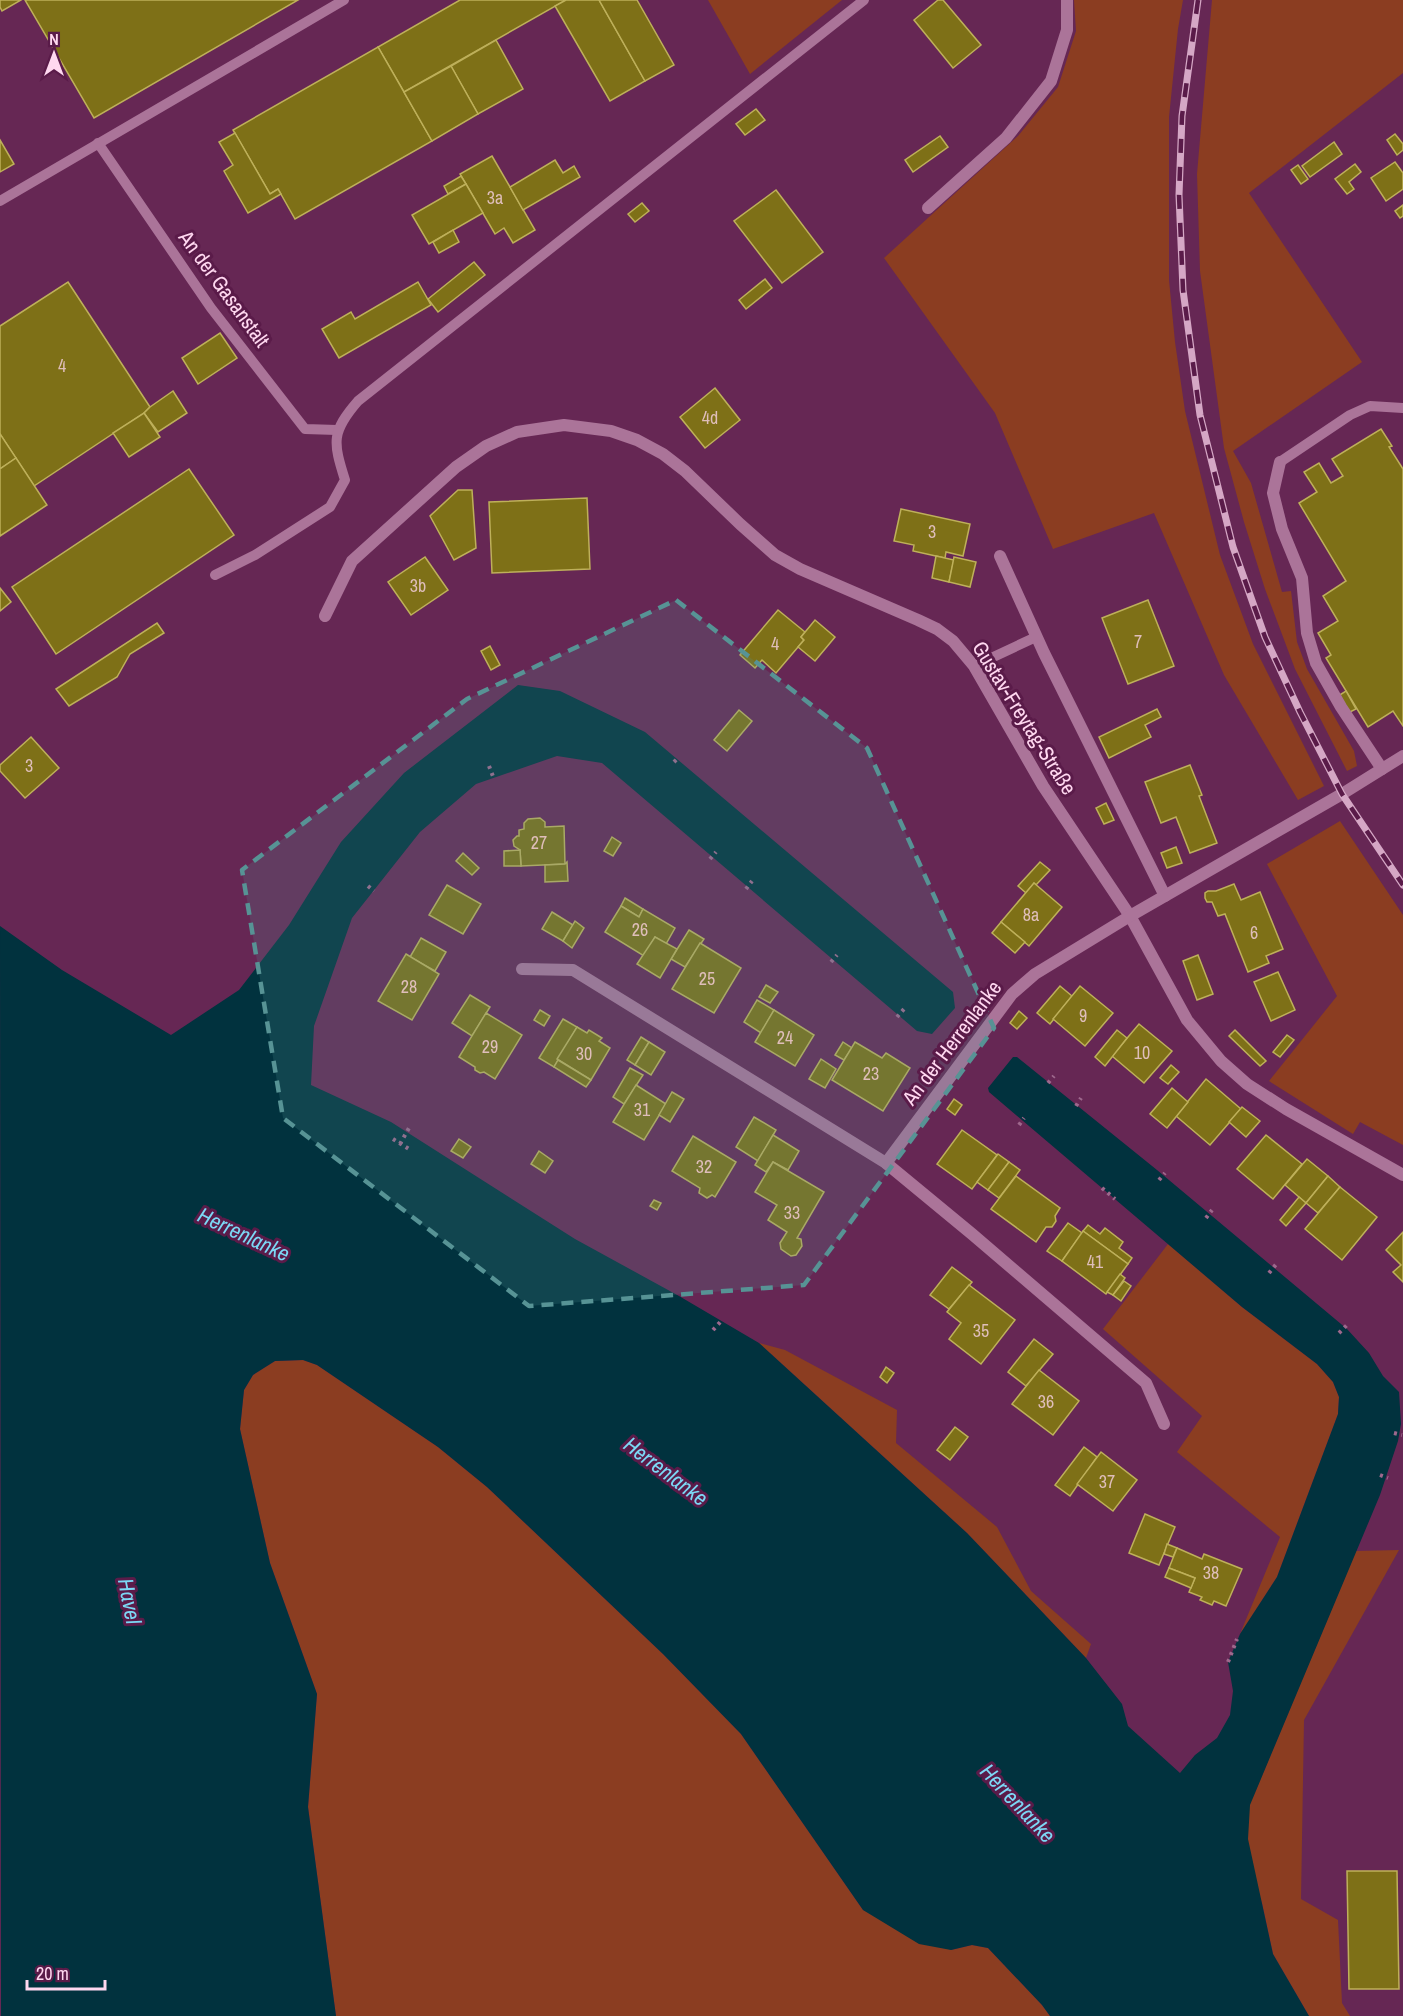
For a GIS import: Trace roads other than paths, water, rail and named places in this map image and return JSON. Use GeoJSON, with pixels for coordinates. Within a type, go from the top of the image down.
{"type":"FeatureCollection","features":[{"type":"Feature","properties":{"kind":"street"},"geometry":{"type":"LineString","coordinates":[[928,208],[1006,138],[1051,81],[1067,30],[1066,0]]}},
{"type":"Feature","properties":{"kind":"street","name":"Gustav-Freytag-Straße"},"geometry":{"type":"LineString","coordinates":[[325,616],[352,561],[456,467],[486,446],[517,432],[564,425],[611,431],[637,440],[663,454],[685,471],[746,530],[776,555],[800,569],[937,629],[953,641],[974,666],[1043,786],[1130,916]]}},
{"type":"Feature","properties":{"kind":"street"},"geometry":{"type":"LineString","coordinates":[[1280,462],[1273,493],[1282,529],[1302,578],[1307,633],[1316,663],[1341,707],[1382,769]]}},
{"type":"Feature","properties":{"kind":"street","name":"Gustav-Freytag-Straße"},"geometry":{"type":"LineString","coordinates":[[1000,556],[1036,637],[1165,896]]}},
{"type":"Feature","properties":{"kind":"street"},"geometry":{"type":"LineString","coordinates":[[1403,756],[1130,916],[1187,1020],[1221,1061],[1247,1084],[1286,1109],[1403,1175]]}},
{"type":"Feature","properties":{"kind":"street","name":"An der Herrenlanke"},"geometry":{"type":"LineString","coordinates":[[886,1163],[1012,994],[1035,974],[1130,916]]}},
{"type":"Feature","properties":{"kind":"street"},"geometry":{"type":"LineString","coordinates":[[522,969],[573,970],[886,1163],[1146,1383],[1164,1424]]}},
{"type":"Feature","properties":{"kind":"lane"},"geometry":{"type":"LineString","coordinates":[[0,201],[344,0]]}},
{"type":"Feature","properties":{"kind":"lane"},"geometry":{"type":"LineString","coordinates":[[215,575],[255,555],[330,507],[345,480],[337,455],[337,430],[343,418],[358,401],[864,0]]}},
{"type":"Feature","properties":{"kind":"lane","name":"An der Gasanstalt"},"geometry":{"type":"LineString","coordinates":[[98,143],[211,308],[305,429],[337,430]]}},
{"type":"Feature","properties":{"kind":"lane"},"geometry":{"type":"LineString","coordinates":[[1280,462],[1350,415],[1370,406],[1403,408]]}},
{"type":"Feature","properties":{"kind":"lane"},"geometry":{"type":"LineString","coordinates":[[974,666],[1036,637]]}},
{"type":"Feature","properties":{"kind":"water"},"geometry":{"type":"Polygon","coordinates":[[[518,685],[560,691],[645,732],[953,992],[955,1008],[932,1034],[917,1031],[602,763],[557,756],[476,784],[420,832],[352,918],[314,1026],[311,1085],[391,1122],[575,1239],[759,1343],[967,1533],[1086,1658],[1122,1704],[1128,1726],[1180,1773],[1195,1755],[1217,1738],[1230,1715],[1233,1691],[1228,1662],[1240,1634],[1277,1577],[1338,1414],[1339,1397],[1333,1382],[1317,1364],[1242,1307],[989,1092],[988,1088],[1013,1057],[1017,1057],[1157,1170],[1347,1329],[1369,1353],[1383,1376],[1399,1392],[1401,1424],[1398,1441],[1380,1495],[1250,1805],[1248,1839],[1273,1954],[1309,2016],[1050,2016],[988,1948],[972,1945],[951,1950],[919,1944],[863,1910],[741,1734],[663,1654],[487,1487],[438,1447],[317,1365],[303,1360],[275,1361],[253,1375],[244,1390],[240,1429],[270,1563],[317,1694],[308,1807],[336,2016],[1,2016],[0,926],[62,970],[171,1035],[239,990],[289,925],[341,842],[404,773],[518,685]]]}},
{"type":"Feature","properties":{"kind":"railway"},"geometry":{"type":"LineString","coordinates":[[1198,0],[1182,116],[1179,195],[1183,290],[1200,415],[1233,547],[1265,637],[1342,794],[1403,885]]}},
{"type":"Feature","properties":{"kind":"water label","name":"Herrenlanke"},"geometry":{"type":"Point","coordinates":[244,1234]}},
{"type":"Feature","properties":{"kind":"water label","name":"Herrenlanke"},"geometry":{"type":"Point","coordinates":[666,1471]}},
{"type":"Feature","properties":{"kind":"water label","name":"Havel"},"geometry":{"type":"Point","coordinates":[130,1601]}},
{"type":"Feature","properties":{"kind":"water label","name":"Herrenlanke"},"geometry":{"type":"Point","coordinates":[1018,1803]}}]}
